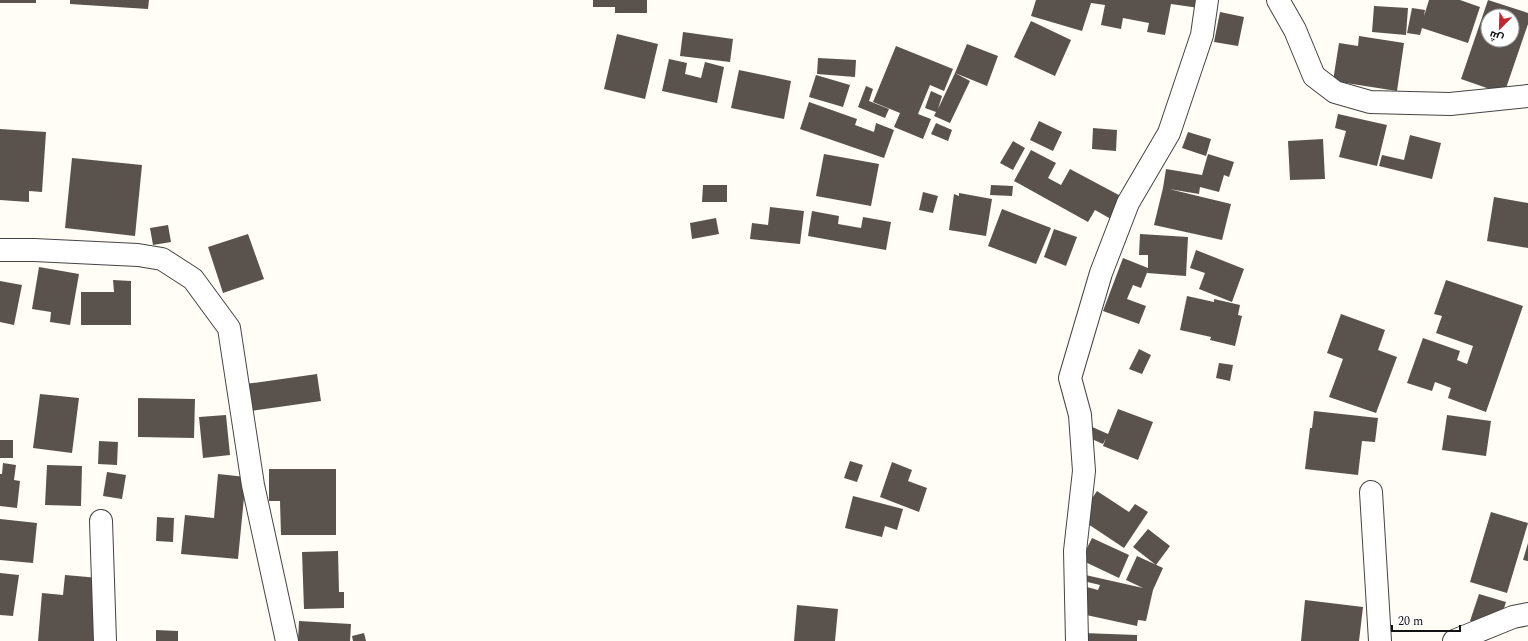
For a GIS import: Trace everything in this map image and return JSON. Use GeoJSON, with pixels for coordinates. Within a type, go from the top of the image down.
{"type":"FeatureCollection","features":[{"type":"Feature","properties":{"kind":"street"},"geometry":{"type":"LineString","coordinates":[[1078,641],[1075,552],[1084,471],[1080,416],[1070,378],[1101,273],[1128,203],[1169,133],[1202,35],[1207,0]]}},
{"type":"Feature","properties":{"kind":"street"},"geometry":{"type":"LineString","coordinates":[[1278,0],[1295,30],[1314,76],[1335,92],[1370,102],[1450,104],[1528,96]]}},
{"type":"Feature","properties":{"kind":"street"},"geometry":{"type":"LineString","coordinates":[[0,250],[34,250],[138,255],[162,259],[193,279],[229,328],[253,484],[286,641]]}},
{"type":"Feature","properties":{"kind":"street"},"geometry":{"type":"LineString","coordinates":[[1370,492],[1380,641]]}},
{"type":"Feature","properties":{"kind":"street"},"geometry":{"type":"LineString","coordinates":[[101,521],[105,641]]}},
{"type":"Feature","properties":{"kind":"street"},"geometry":{"type":"LineString","coordinates":[[1454,641],[1513,617],[1528,614]]}},
{"type":"Feature","properties":{"kind":"building"},"geometry":{"type":"Polygon","coordinates":[[[0,0],[36,0],[36,3],[0,3],[0,0]]]}},
{"type":"Feature","properties":{"kind":"building"},"geometry":{"type":"Polygon","coordinates":[[[70,0],[149,0],[148,9],[70,4],[70,0]]]}},
{"type":"Feature","properties":{"kind":"building"},"geometry":{"type":"Polygon","coordinates":[[[593,0],[647,0],[647,13],[615,13],[615,7],[593,7],[593,0]]]}},
{"type":"Feature","properties":{"kind":"building"},"geometry":{"type":"Polygon","coordinates":[[[1036,0],[1200,0],[1199,8],[1171,4],[1165,35],[1147,32],[1149,23],[1123,18],[1121,29],[1101,25],[1105,5],[1091,3],[1082,31],[1031,16],[1036,0]]]}},
{"type":"Feature","properties":{"kind":"building"},"geometry":{"type":"Polygon","coordinates":[[[1429,0],[1460,0],[1480,7],[1468,43],[1422,28],[1420,35],[1407,33],[1412,8],[1425,10],[1424,16],[1429,0]]]}},
{"type":"Feature","properties":{"kind":"building"},"geometry":{"type":"Polygon","coordinates":[[[1488,0],[1513,8],[1485,8],[1488,0]]]}},
{"type":"Feature","properties":{"kind":"building"},"geometry":{"type":"Polygon","coordinates":[[[1374,6],[1408,8],[1406,35],[1372,32],[1374,6]]]}},
{"type":"Feature","properties":{"kind":"building"},"geometry":{"type":"Polygon","coordinates":[[[1520,10],[1528,13],[1528,24],[1520,47],[1520,10]]]}},
{"type":"Feature","properties":{"kind":"building"},"geometry":{"type":"Polygon","coordinates":[[[1220,12],[1244,17],[1238,46],[1214,42],[1220,12]]]}},
{"type":"Feature","properties":{"kind":"building"},"geometry":{"type":"Polygon","coordinates":[[[1031,21],[1071,40],[1055,76],[1014,57],[1031,21]]]}},
{"type":"Feature","properties":{"kind":"building"},"geometry":{"type":"Polygon","coordinates":[[[1480,23],[1480,48],[1520,48],[1504,94],[1461,79],[1480,23]]]}},
{"type":"Feature","properties":{"kind":"building"},"geometry":{"type":"Polygon","coordinates":[[[683,32],[733,39],[730,62],[680,56],[683,32]]]}},
{"type":"Feature","properties":{"kind":"building"},"geometry":{"type":"Polygon","coordinates":[[[617,34],[658,44],[645,99],[604,89],[617,34]]]}},
{"type":"Feature","properties":{"kind":"building"},"geometry":{"type":"Polygon","coordinates":[[[1359,36],[1404,43],[1397,91],[1333,81],[1339,43],[1358,46],[1359,36]]]}},
{"type":"Feature","properties":{"kind":"building"},"geometry":{"type":"Polygon","coordinates":[[[967,44],[998,56],[987,86],[955,73],[967,44]]]}},
{"type":"Feature","properties":{"kind":"building"},"geometry":{"type":"Polygon","coordinates":[[[896,46],[953,69],[944,91],[930,85],[918,114],[931,119],[923,139],[894,127],[900,113],[873,102],[896,46]]]}},
{"type":"Feature","properties":{"kind":"building"},"geometry":{"type":"Polygon","coordinates":[[[818,58],[856,60],[855,77],[817,74],[818,58]]]}},
{"type":"Feature","properties":{"kind":"building"},"geometry":{"type":"Polygon","coordinates":[[[669,59],[687,63],[685,74],[701,78],[705,62],[724,67],[717,103],[662,91],[669,59]]]}},
{"type":"Feature","properties":{"kind":"building"},"geometry":{"type":"Polygon","coordinates":[[[739,70],[791,81],[784,119],[731,108],[739,70]]]}},
{"type":"Feature","properties":{"kind":"building"},"geometry":{"type":"Polygon","coordinates":[[[955,73],[970,81],[950,123],[934,116],[936,112],[925,108],[931,91],[942,96],[938,109],[955,73]]]}},
{"type":"Feature","properties":{"kind":"building"},"geometry":{"type":"Polygon","coordinates":[[[816,75],[850,85],[843,107],[809,97],[816,75]]]}},
{"type":"Feature","properties":{"kind":"building"},"geometry":{"type":"Polygon","coordinates":[[[866,86],[873,89],[869,101],[889,109],[885,118],[858,107],[866,86]]]}},
{"type":"Feature","properties":{"kind":"building"},"geometry":{"type":"Polygon","coordinates":[[[809,102],[857,119],[855,125],[874,132],[876,123],[894,130],[884,158],[800,129],[809,102]]]}},
{"type":"Feature","properties":{"kind":"building"},"geometry":{"type":"Polygon","coordinates":[[[1338,114],[1387,125],[1377,166],[1339,157],[1346,131],[1335,128],[1338,114]]]}},
{"type":"Feature","properties":{"kind":"building"},"geometry":{"type":"Polygon","coordinates":[[[1039,121],[1062,132],[1053,151],[1030,140],[1039,121]]]}},
{"type":"Feature","properties":{"kind":"building"},"geometry":{"type":"Polygon","coordinates":[[[936,123],[952,130],[948,141],[931,134],[936,123]]]}},
{"type":"Feature","properties":{"kind":"building"},"geometry":{"type":"Polygon","coordinates":[[[1093,128],[1117,130],[1116,151],[1092,149],[1093,128]]]}},
{"type":"Feature","properties":{"kind":"building"},"geometry":{"type":"Polygon","coordinates":[[[0,129],[46,132],[42,192],[29,191],[29,202],[0,200],[0,129]]]}},
{"type":"Feature","properties":{"kind":"building"},"geometry":{"type":"Polygon","coordinates":[[[1188,132],[1211,139],[1206,156],[1182,148],[1188,132]]]}},
{"type":"Feature","properties":{"kind":"building"},"geometry":{"type":"Polygon","coordinates":[[[1410,135],[1441,143],[1432,179],[1379,166],[1382,155],[1404,160],[1410,135]]]}},
{"type":"Feature","properties":{"kind":"building"},"geometry":{"type":"Polygon","coordinates":[[[1323,139],[1325,179],[1290,180],[1288,141],[1323,139]]]}},
{"type":"Feature","properties":{"kind":"building"},"geometry":{"type":"Polygon","coordinates":[[[1013,141],[1025,148],[1013,170],[1000,163],[1013,141]]]}},
{"type":"Feature","properties":{"kind":"building"},"geometry":{"type":"Polygon","coordinates":[[[1031,150],[1056,163],[1048,178],[1061,185],[1070,169],[1130,201],[1118,223],[1095,210],[1088,222],[1014,181],[1031,150]]]}},
{"type":"Feature","properties":{"kind":"building"},"geometry":{"type":"Polygon","coordinates":[[[824,154],[879,164],[871,206],[816,196],[824,154]]]}},
{"type":"Feature","properties":{"kind":"building"},"geometry":{"type":"Polygon","coordinates":[[[1208,154],[1234,162],[1229,177],[1224,175],[1219,192],[1200,187],[1199,194],[1169,189],[1231,204],[1222,240],[1154,225],[1166,169],[1202,175],[1208,154]]]}},
{"type":"Feature","properties":{"kind":"building"},"geometry":{"type":"Polygon","coordinates":[[[72,158],[142,165],[135,236],[65,228],[72,158]]]}},
{"type":"Feature","properties":{"kind":"building"},"geometry":{"type":"Polygon","coordinates":[[[703,185],[727,185],[727,202],[702,202],[703,185]]]}},
{"type":"Feature","properties":{"kind":"building"},"geometry":{"type":"Polygon","coordinates":[[[991,185],[1013,186],[1012,196],[990,195],[991,185]]]}},
{"type":"Feature","properties":{"kind":"building"},"geometry":{"type":"Polygon","coordinates":[[[923,192],[938,196],[933,213],[919,210],[923,192]]]}},
{"type":"Feature","properties":{"kind":"building"},"geometry":{"type":"Polygon","coordinates":[[[959,193],[992,199],[986,236],[949,230],[954,194],[959,196],[959,193]]]}},
{"type":"Feature","properties":{"kind":"building"},"geometry":{"type":"Polygon","coordinates":[[[1494,197],[1528,203],[1528,248],[1487,241],[1494,197]]]}},
{"type":"Feature","properties":{"kind":"building"},"geometry":{"type":"Polygon","coordinates":[[[770,207],[804,211],[800,244],[750,239],[752,223],[768,225],[770,207]]]}},
{"type":"Feature","properties":{"kind":"building"},"geometry":{"type":"Polygon","coordinates":[[[1002,209],[1051,228],[1036,264],[988,246],[1002,209]]]}},
{"type":"Feature","properties":{"kind":"building"},"geometry":{"type":"Polygon","coordinates":[[[812,211],[839,216],[838,224],[861,228],[863,217],[891,222],[886,250],[808,236],[812,211]]]}},
{"type":"Feature","properties":{"kind":"building"},"geometry":{"type":"Polygon","coordinates":[[[716,218],[719,234],[692,239],[690,223],[716,218]]]}},
{"type":"Feature","properties":{"kind":"building"},"geometry":{"type":"Polygon","coordinates":[[[168,225],[171,242],[153,245],[150,228],[168,225]]]}},
{"type":"Feature","properties":{"kind":"building"},"geometry":{"type":"Polygon","coordinates":[[[1054,229],[1077,237],[1066,266],[1044,257],[1054,229]]]}},
{"type":"Feature","properties":{"kind":"building"},"geometry":{"type":"Polygon","coordinates":[[[248,234],[264,279],[223,293],[208,247],[248,234]]]}},
{"type":"Feature","properties":{"kind":"building"},"geometry":{"type":"Polygon","coordinates":[[[1140,234],[1188,237],[1186,276],[1147,273],[1148,270],[1141,288],[1133,285],[1127,299],[1146,306],[1139,324],[1103,311],[1123,258],[1148,268],[1148,255],[1139,255],[1140,234]]]}},
{"type":"Feature","properties":{"kind":"building"},"geometry":{"type":"Polygon","coordinates":[[[1196,250],[1244,269],[1232,302],[1199,289],[1205,273],[1190,268],[1196,250]]]}},
{"type":"Feature","properties":{"kind":"building"},"geometry":{"type":"Polygon","coordinates":[[[39,267],[79,274],[70,325],[50,322],[51,312],[32,309],[39,267]]]}},
{"type":"Feature","properties":{"kind":"building"},"geometry":{"type":"Polygon","coordinates":[[[113,280],[131,281],[131,325],[81,325],[81,292],[114,292],[113,280]]]}},
{"type":"Feature","properties":{"kind":"building"},"geometry":{"type":"Polygon","coordinates":[[[1446,280],[1523,306],[1486,412],[1448,398],[1451,388],[1435,382],[1432,391],[1407,383],[1423,338],[1460,351],[1457,360],[1467,364],[1473,346],[1436,333],[1442,316],[1434,314],[1446,280]]]}},
{"type":"Feature","properties":{"kind":"building"},"geometry":{"type":"Polygon","coordinates":[[[0,281],[22,285],[14,325],[0,322],[0,281]]]}},
{"type":"Feature","properties":{"kind":"building"},"geometry":{"type":"Polygon","coordinates":[[[1187,296],[1214,302],[1214,299],[1240,305],[1238,315],[1242,316],[1235,346],[1210,340],[1211,337],[1180,330],[1187,296]]]}},
{"type":"Feature","properties":{"kind":"building"},"geometry":{"type":"Polygon","coordinates":[[[1341,314],[1385,330],[1378,350],[1397,357],[1376,413],[1329,397],[1343,359],[1327,353],[1341,314]]]}},
{"type":"Feature","properties":{"kind":"building"},"geometry":{"type":"Polygon","coordinates":[[[1139,349],[1151,355],[1142,374],[1129,369],[1139,349]]]}},
{"type":"Feature","properties":{"kind":"building"},"geometry":{"type":"Polygon","coordinates":[[[1219,363],[1233,365],[1230,381],[1216,378],[1219,363]]]}},
{"type":"Feature","properties":{"kind":"building"},"geometry":{"type":"Polygon","coordinates":[[[317,374],[321,401],[244,412],[239,385],[317,374]]]}},
{"type":"Feature","properties":{"kind":"building"},"geometry":{"type":"Polygon","coordinates":[[[40,394],[79,398],[72,453],[33,448],[40,394]]]}},
{"type":"Feature","properties":{"kind":"building"},"geometry":{"type":"Polygon","coordinates":[[[138,398],[195,399],[194,438],[138,437],[138,398]]]}},
{"type":"Feature","properties":{"kind":"building"},"geometry":{"type":"Polygon","coordinates":[[[1118,409],[1153,422],[1138,460],[1103,446],[1106,438],[1103,444],[1085,436],[1090,426],[1108,434],[1118,409]]]}},
{"type":"Feature","properties":{"kind":"building"},"geometry":{"type":"Polygon","coordinates":[[[1314,411],[1378,418],[1375,442],[1362,441],[1358,475],[1305,469],[1310,428],[1312,428],[1314,411]]]}},
{"type":"Feature","properties":{"kind":"building"},"geometry":{"type":"Polygon","coordinates":[[[226,415],[230,455],[203,458],[199,417],[226,415]]]}},
{"type":"Feature","properties":{"kind":"building"},"geometry":{"type":"Polygon","coordinates":[[[1447,415],[1491,421],[1486,456],[1442,450],[1447,415]]]}},
{"type":"Feature","properties":{"kind":"building"},"geometry":{"type":"Polygon","coordinates":[[[0,440],[13,440],[13,458],[0,458],[0,440]]]}},
{"type":"Feature","properties":{"kind":"building"},"geometry":{"type":"Polygon","coordinates":[[[99,441],[118,442],[117,465],[98,464],[99,441]]]}},
{"type":"Feature","properties":{"kind":"building"},"geometry":{"type":"Polygon","coordinates":[[[850,461],[863,465],[857,482],[844,478],[850,461]]]}},
{"type":"Feature","properties":{"kind":"building"},"geometry":{"type":"Polygon","coordinates":[[[892,462],[912,470],[908,481],[927,488],[919,512],[880,497],[892,462]]]}},
{"type":"Feature","properties":{"kind":"building"},"geometry":{"type":"Polygon","coordinates":[[[3,463],[16,465],[14,480],[20,481],[17,508],[0,506],[0,474],[2,474],[3,463]]]}},
{"type":"Feature","properties":{"kind":"building"},"geometry":{"type":"Polygon","coordinates":[[[47,465],[82,466],[81,506],[45,505],[47,465]]]}},
{"type":"Feature","properties":{"kind":"building"},"geometry":{"type":"Polygon","coordinates":[[[269,469],[336,469],[336,535],[281,535],[280,501],[269,501],[269,469]]]}},
{"type":"Feature","properties":{"kind":"building"},"geometry":{"type":"Polygon","coordinates":[[[107,472],[126,475],[122,499],[103,496],[107,472]]]}},
{"type":"Feature","properties":{"kind":"building"},"geometry":{"type":"Polygon","coordinates":[[[218,474],[246,477],[238,559],[181,554],[185,515],[214,518],[218,474]]]}},
{"type":"Feature","properties":{"kind":"building"},"geometry":{"type":"Polygon","coordinates":[[[1097,491],[1129,512],[1135,504],[1148,512],[1124,548],[1079,518],[1097,491]]]}},
{"type":"Feature","properties":{"kind":"building"},"geometry":{"type":"Polygon","coordinates":[[[853,496],[903,509],[897,530],[885,526],[882,537],[845,528],[853,496]]]}},
{"type":"Feature","properties":{"kind":"building"},"geometry":{"type":"Polygon","coordinates":[[[1491,512],[1528,523],[1507,593],[1470,582],[1491,512]]]}},
{"type":"Feature","properties":{"kind":"building"},"geometry":{"type":"Polygon","coordinates":[[[157,517],[174,518],[173,542],[156,541],[157,517]]]}},
{"type":"Feature","properties":{"kind":"building"},"geometry":{"type":"Polygon","coordinates":[[[0,519],[37,523],[33,563],[0,560],[0,519]]]}},
{"type":"Feature","properties":{"kind":"building"},"geometry":{"type":"Polygon","coordinates":[[[1148,529],[1170,546],[1156,565],[1133,547],[1148,529]]]}},
{"type":"Feature","properties":{"kind":"building"},"geometry":{"type":"Polygon","coordinates":[[[1092,538],[1129,555],[1119,578],[1081,560],[1092,538]]]}},
{"type":"Feature","properties":{"kind":"building"},"geometry":{"type":"Polygon","coordinates":[[[1528,543],[1528,561],[1523,560],[1528,543]]]}},
{"type":"Feature","properties":{"kind":"building"},"geometry":{"type":"Polygon","coordinates":[[[338,551],[339,592],[344,592],[344,608],[304,609],[302,552],[338,551]]]}},
{"type":"Feature","properties":{"kind":"building"},"geometry":{"type":"Polygon","coordinates":[[[1137,556],[1163,568],[1153,590],[1146,621],[1138,620],[1137,626],[1077,613],[1083,586],[1098,590],[1100,585],[1079,580],[1081,574],[1143,588],[1126,580],[1137,556]]]}},
{"type":"Feature","properties":{"kind":"building"},"geometry":{"type":"Polygon","coordinates":[[[0,573],[19,575],[13,616],[0,615],[0,573]]]}},
{"type":"Feature","properties":{"kind":"building"},"geometry":{"type":"Polygon","coordinates":[[[65,575],[99,578],[94,641],[38,641],[42,593],[63,595],[65,575]]]}},
{"type":"Feature","properties":{"kind":"building"},"geometry":{"type":"Polygon","coordinates":[[[1479,594],[1506,602],[1497,630],[1470,621],[1479,594]]]}},
{"type":"Feature","properties":{"kind":"building"},"geometry":{"type":"Polygon","coordinates":[[[1305,600],[1363,607],[1359,641],[1301,641],[1305,600]]]}},
{"type":"Feature","properties":{"kind":"building"},"geometry":{"type":"Polygon","coordinates":[[[797,605],[838,609],[835,641],[794,641],[797,605]]]}},
{"type":"Feature","properties":{"kind":"building"},"geometry":{"type":"Polygon","coordinates":[[[299,621],[351,624],[350,641],[298,641],[299,621]]]}},
{"type":"Feature","properties":{"kind":"building"},"geometry":{"type":"Polygon","coordinates":[[[156,630],[178,631],[178,641],[156,641],[156,630]]]}},
{"type":"Feature","properties":{"kind":"building"},"geometry":{"type":"Polygon","coordinates":[[[364,633],[366,641],[353,641],[352,636],[364,633]]]}},
{"type":"Feature","properties":{"kind":"building"},"geometry":{"type":"Polygon","coordinates":[[[1083,633],[1137,635],[1137,641],[1083,641],[1083,633]]]}}]}
